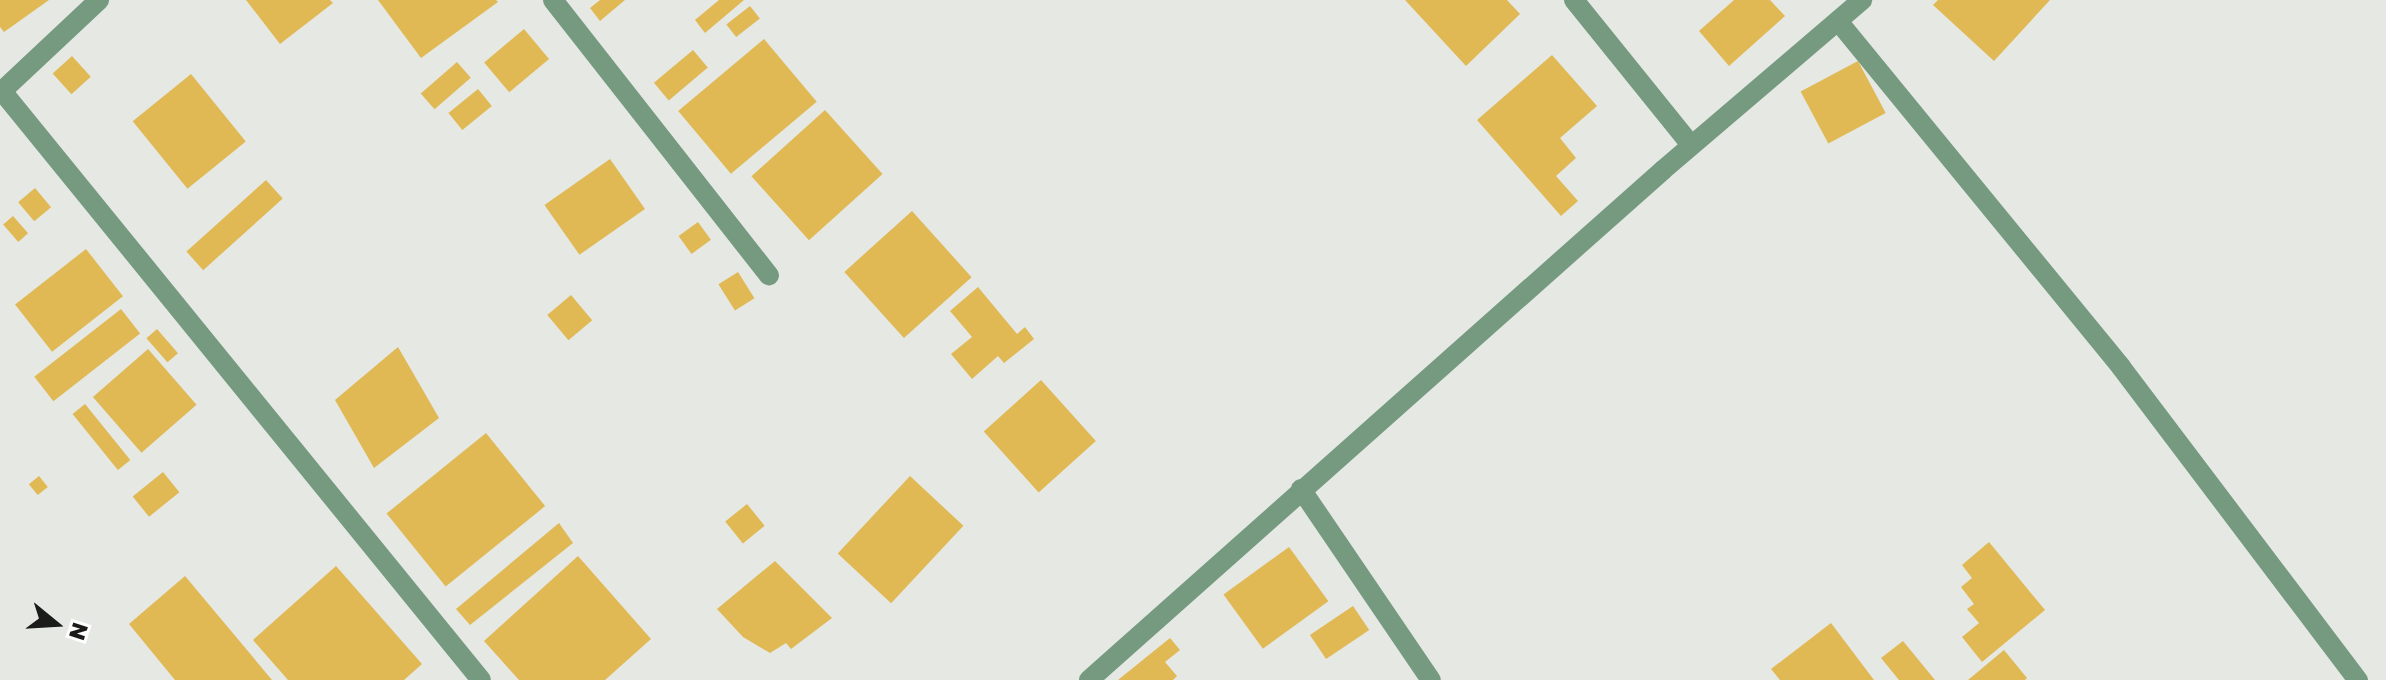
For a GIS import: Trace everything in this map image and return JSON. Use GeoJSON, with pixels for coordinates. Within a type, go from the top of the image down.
{"type":"FeatureCollection","features":[{"type":"Feature","properties":{"kind":"street"},"geometry":{"type":"LineString","coordinates":[[99,0],[1,92],[481,680]]}},
{"type":"Feature","properties":{"kind":"street"},"geometry":{"type":"LineString","coordinates":[[553,0],[769,275]]}},
{"type":"Feature","properties":{"kind":"street"},"geometry":{"type":"LineString","coordinates":[[1574,0],[1691,145]]}},
{"type":"Feature","properties":{"kind":"street"},"geometry":{"type":"LineString","coordinates":[[1089,680],[1691,145],[1862,0]]}},
{"type":"Feature","properties":{"kind":"street"},"geometry":{"type":"LineString","coordinates":[[1838,21],[2121,367],[2358,680]]}},
{"type":"Feature","properties":{"kind":"street"},"geometry":{"type":"LineString","coordinates":[[1301,489],[1431,680]]}},
{"type":"Feature","properties":{"kind":"building"},"geometry":{"type":"Polygon","coordinates":[[[0,0],[49,0],[4,32],[0,27],[0,0]]]}},
{"type":"Feature","properties":{"kind":"building"},"geometry":{"type":"Polygon","coordinates":[[[246,0],[330,0],[333,3],[280,44],[246,0]]]}},
{"type":"Feature","properties":{"kind":"building"},"geometry":{"type":"Polygon","coordinates":[[[378,0],[496,0],[498,2],[421,58],[378,0]]]}},
{"type":"Feature","properties":{"kind":"building"},"geometry":{"type":"Polygon","coordinates":[[[600,0],[625,0],[600,21],[590,8],[600,0]]]}},
{"type":"Feature","properties":{"kind":"building"},"geometry":{"type":"Polygon","coordinates":[[[719,0],[744,0],[705,33],[695,20],[719,0]]]}},
{"type":"Feature","properties":{"kind":"building"},"geometry":{"type":"Polygon","coordinates":[[[1405,0],[1507,0],[1520,14],[1466,66],[1405,0]]]}},
{"type":"Feature","properties":{"kind":"building"},"geometry":{"type":"Polygon","coordinates":[[[1734,0],[1770,0],[1785,16],[1729,66],[1699,31],[1734,0]]]}},
{"type":"Feature","properties":{"kind":"building"},"geometry":{"type":"Polygon","coordinates":[[[1938,0],[2050,0],[1994,61],[1933,5],[1938,0]]]}},
{"type":"Feature","properties":{"kind":"building"},"geometry":{"type":"Polygon","coordinates":[[[750,6],[760,19],[736,37],[726,24],[750,6]]]}},
{"type":"Feature","properties":{"kind":"building"},"geometry":{"type":"Polygon","coordinates":[[[524,29],[549,59],[509,92],[484,62],[524,29]]]}},
{"type":"Feature","properties":{"kind":"building"},"geometry":{"type":"Polygon","coordinates":[[[764,39],[817,102],[731,174],[678,111],[764,39]]]}},
{"type":"Feature","properties":{"kind":"building"},"geometry":{"type":"Polygon","coordinates":[[[693,50],[708,68],[669,100],[654,83],[693,50]]]}},
{"type":"Feature","properties":{"kind":"building"},"geometry":{"type":"Polygon","coordinates":[[[1552,55],[1597,106],[1560,138],[1576,158],[1556,176],[1578,201],[1561,216],[1477,120],[1552,55]]]}},
{"type":"Feature","properties":{"kind":"building"},"geometry":{"type":"Polygon","coordinates":[[[72,56],[91,77],[71,94],[53,73],[72,56]]]}},
{"type":"Feature","properties":{"kind":"building"},"geometry":{"type":"Polygon","coordinates":[[[1858,61],[1886,113],[1828,144],[1801,92],[1858,61]]]}},
{"type":"Feature","properties":{"kind":"building"},"geometry":{"type":"Polygon","coordinates":[[[457,62],[471,78],[435,109],[421,93],[457,62]]]}},
{"type":"Feature","properties":{"kind":"building"},"geometry":{"type":"Polygon","coordinates":[[[191,74],[246,142],[187,189],[133,121],[191,74]]]}},
{"type":"Feature","properties":{"kind":"building"},"geometry":{"type":"Polygon","coordinates":[[[478,89],[492,106],[462,130],[448,113],[478,89]]]}},
{"type":"Feature","properties":{"kind":"building"},"geometry":{"type":"Polygon","coordinates":[[[825,110],[883,174],[809,240],[751,176],[825,110]]]}},
{"type":"Feature","properties":{"kind":"building"},"geometry":{"type":"Polygon","coordinates":[[[610,159],[645,209],[579,255],[544,205],[610,159]]]}},
{"type":"Feature","properties":{"kind":"building"},"geometry":{"type":"Polygon","coordinates":[[[266,180],[283,199],[203,270],[186,252],[266,180]]]}},
{"type":"Feature","properties":{"kind":"building"},"geometry":{"type":"Polygon","coordinates":[[[35,188],[51,207],[34,221],[18,202],[35,188]]]}},
{"type":"Feature","properties":{"kind":"building"},"geometry":{"type":"Polygon","coordinates":[[[912,211],[972,277],[904,338],[844,272],[912,211]]]}},
{"type":"Feature","properties":{"kind":"building"},"geometry":{"type":"Polygon","coordinates":[[[13,216],[28,233],[18,242],[3,225],[13,216]]]}},
{"type":"Feature","properties":{"kind":"building"},"geometry":{"type":"Polygon","coordinates":[[[698,222],[711,240],[692,254],[679,236],[698,222]]]}},
{"type":"Feature","properties":{"kind":"building"},"geometry":{"type":"Polygon","coordinates":[[[86,249],[123,296],[52,352],[15,304],[86,249]]]}},
{"type":"Feature","properties":{"kind":"building"},"geometry":{"type":"Polygon","coordinates":[[[738,272],[754,298],[735,310],[718,284],[738,272]]]}},
{"type":"Feature","properties":{"kind":"building"},"geometry":{"type":"Polygon","coordinates":[[[978,287],[1017,334],[1025,327],[1034,339],[1004,363],[998,356],[972,379],[951,354],[972,337],[950,311],[978,287]]]}},
{"type":"Feature","properties":{"kind":"building"},"geometry":{"type":"Polygon","coordinates":[[[571,295],[592,320],[568,340],[547,315],[571,295]]]}},
{"type":"Feature","properties":{"kind":"building"},"geometry":{"type":"Polygon","coordinates":[[[121,309],[140,333],[53,401],[34,377],[121,309]]]}},
{"type":"Feature","properties":{"kind":"building"},"geometry":{"type":"Polygon","coordinates":[[[157,329],[178,353],[167,362],[146,338],[157,329]]]}},
{"type":"Feature","properties":{"kind":"building"},"geometry":{"type":"Polygon","coordinates":[[[398,347],[439,418],[374,468],[335,400],[398,347]]]}},
{"type":"Feature","properties":{"kind":"building"},"geometry":{"type":"Polygon","coordinates":[[[148,349],[197,405],[141,453],[93,397],[148,349]]]}},
{"type":"Feature","properties":{"kind":"building"},"geometry":{"type":"Polygon","coordinates":[[[1041,380],[1096,441],[1039,492],[984,432],[1041,380]]]}},
{"type":"Feature","properties":{"kind":"building"},"geometry":{"type":"Polygon","coordinates":[[[85,404],[130,460],[118,470],[73,414],[85,404]]]}},
{"type":"Feature","properties":{"kind":"building"},"geometry":{"type":"Polygon","coordinates":[[[486,433],[545,506],[446,587],[387,514],[486,433]]]}},
{"type":"Feature","properties":{"kind":"building"},"geometry":{"type":"Polygon","coordinates":[[[163,472],[179,492],[149,517],[133,497],[163,472]]]}},
{"type":"Feature","properties":{"kind":"building"},"geometry":{"type":"Polygon","coordinates":[[[39,476],[48,487],[38,495],[29,484],[39,476]]]}},
{"type":"Feature","properties":{"kind":"building"},"geometry":{"type":"Polygon","coordinates":[[[910,476],[963,526],[891,603],[838,554],[910,476]]]}},
{"type":"Feature","properties":{"kind":"building"},"geometry":{"type":"Polygon","coordinates":[[[747,504],[765,526],[743,543],[725,522],[747,504]]]}},
{"type":"Feature","properties":{"kind":"building"},"geometry":{"type":"Polygon","coordinates":[[[559,523],[573,543],[470,625],[456,609],[559,523]]]}},
{"type":"Feature","properties":{"kind":"building"},"geometry":{"type":"Polygon","coordinates":[[[1989,542],[2045,610],[1982,662],[1962,637],[1979,623],[1967,609],[1974,604],[1961,587],[1972,578],[1962,565],[1989,542]]]}},
{"type":"Feature","properties":{"kind":"building"},"geometry":{"type":"Polygon","coordinates":[[[1289,547],[1328,601],[1263,649],[1223,595],[1289,547]]]}},
{"type":"Feature","properties":{"kind":"building"},"geometry":{"type":"Polygon","coordinates":[[[578,556],[651,639],[605,680],[519,680],[484,641],[578,556]]]}},
{"type":"Feature","properties":{"kind":"building"},"geometry":{"type":"Polygon","coordinates":[[[775,561],[832,618],[791,649],[786,643],[770,653],[743,637],[717,609],[775,561]]]}},
{"type":"Feature","properties":{"kind":"building"},"geometry":{"type":"Polygon","coordinates":[[[336,566],[422,664],[404,680],[288,680],[253,640],[336,566]]]}},
{"type":"Feature","properties":{"kind":"building"},"geometry":{"type":"Polygon","coordinates":[[[185,576],[272,680],[175,680],[129,624],[185,576]]]}},
{"type":"Feature","properties":{"kind":"building"},"geometry":{"type":"Polygon","coordinates":[[[1353,606],[1369,630],[1326,659],[1310,635],[1353,606]]]}},
{"type":"Feature","properties":{"kind":"building"},"geometry":{"type":"Polygon","coordinates":[[[1831,623],[1874,680],[1780,680],[1771,669],[1831,623]]]}},
{"type":"Feature","properties":{"kind":"building"},"geometry":{"type":"Polygon","coordinates":[[[1170,638],[1180,650],[1165,662],[1177,676],[1173,680],[1118,680],[1170,638]]]}},
{"type":"Feature","properties":{"kind":"building"},"geometry":{"type":"Polygon","coordinates":[[[1903,641],[1935,680],[1899,680],[1881,658],[1903,641]]]}},
{"type":"Feature","properties":{"kind":"building"},"geometry":{"type":"Polygon","coordinates":[[[2004,650],[2027,678],[2025,680],[1968,680],[2004,650]]]}}]}
